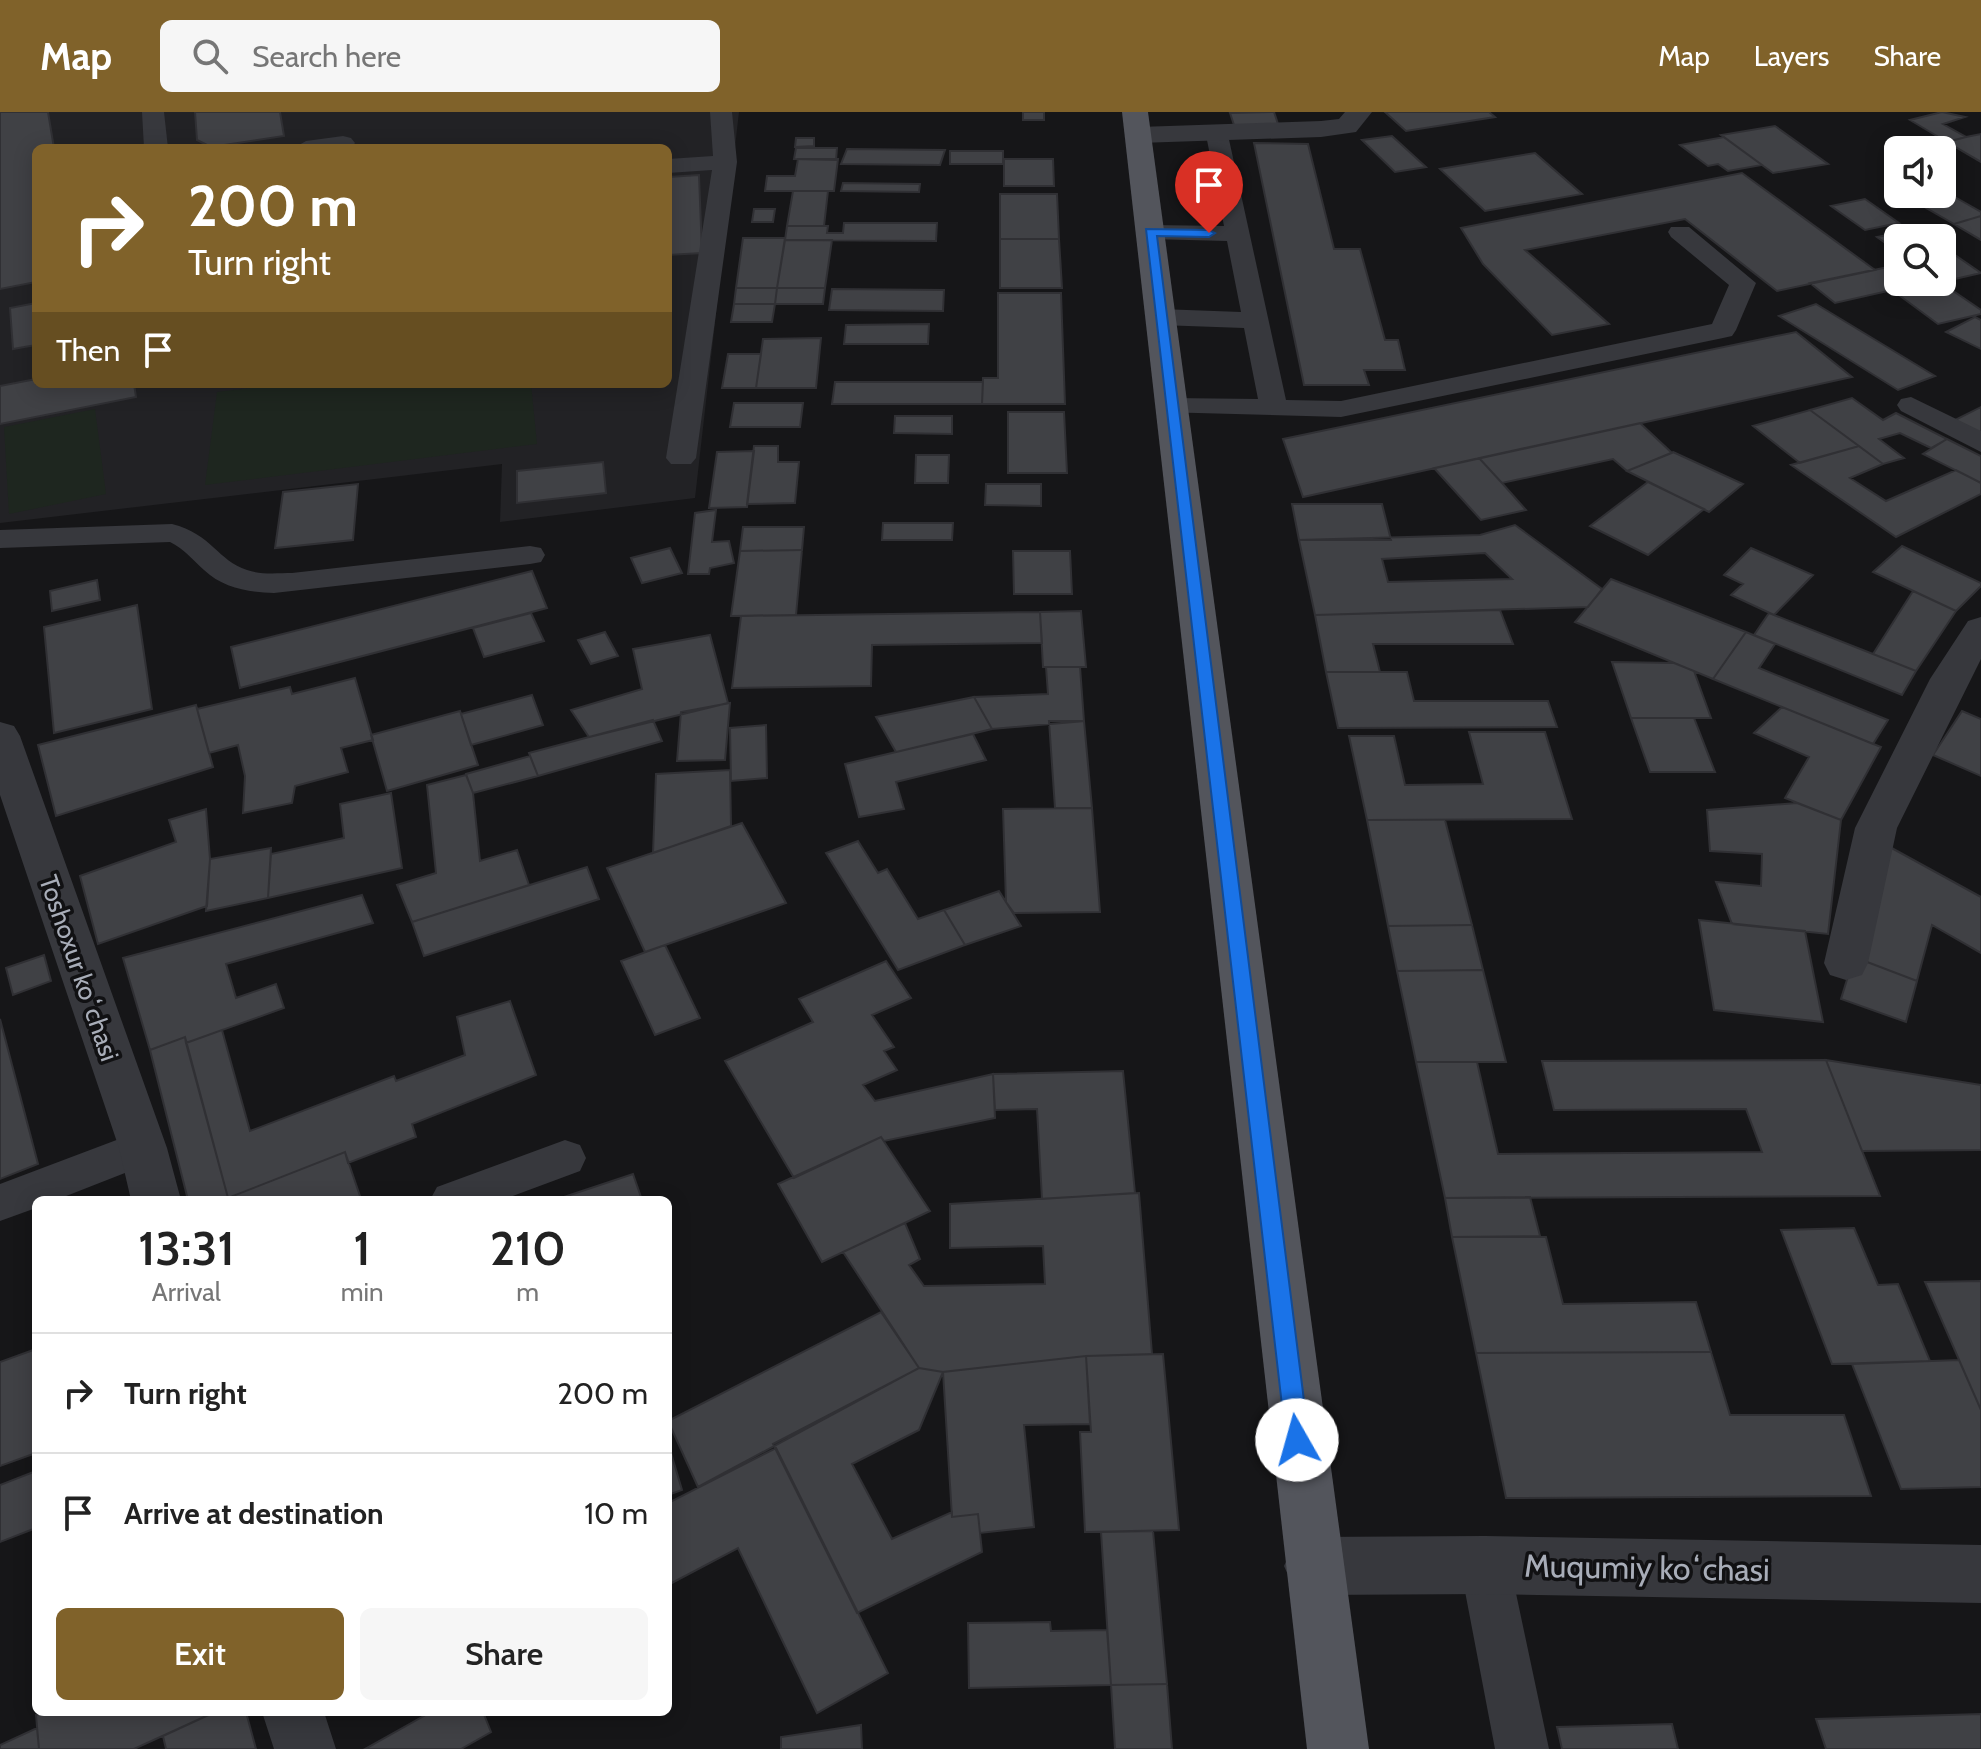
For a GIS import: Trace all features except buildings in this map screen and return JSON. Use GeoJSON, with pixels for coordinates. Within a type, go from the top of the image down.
{"type":"FeatureCollection","features":[{"type":"Feature","properties":{"kind":"main road"},"geometry":{"type":"LineString","coordinates":[[1137,123],[1338,1749]]}},
{"type":"Feature","properties":{"kind":"street"},"geometry":{"type":"LineString","coordinates":[[1137,123],[1217,135],[1347,126],[1359,112]]}},
{"type":"Feature","properties":{"kind":"street"},"geometry":{"type":"LineString","coordinates":[[1846,963],[1876,828],[1949,679],[1981,629]]}},
{"type":"Feature","properties":{"kind":"street","name":"Toshoxur koʻchasi"},"geometry":{"type":"LineString","coordinates":[[0,736],[143,1148],[155,1196]]}},
{"type":"Feature","properties":{"kind":"street","name":"Muqumiy koʻchasi"},"geometry":{"type":"LineString","coordinates":[[1313,1566],[1485,1565],[1981,1574]]}},
{"type":"Feature","properties":{"kind":"street"},"geometry":{"type":"LineString","coordinates":[[294,1716],[305,1749]]}},
{"type":"Feature","properties":{"kind":"lane"},"geometry":{"type":"LineString","coordinates":[[153,112],[156,144]]}},
{"type":"Feature","properties":{"kind":"lane"},"geometry":{"type":"LineString","coordinates":[[681,458],[725,162],[721,112]]}},
{"type":"Feature","properties":{"kind":"lane"},"geometry":{"type":"LineString","coordinates":[[1217,135],[1274,408]]}},
{"type":"Feature","properties":{"kind":"lane"},"geometry":{"type":"LineString","coordinates":[[322,144],[343,139]]}},
{"type":"Feature","properties":{"kind":"lane"},"geometry":{"type":"LineString","coordinates":[[672,166],[725,162]]}},
{"type":"Feature","properties":{"kind":"lane"},"geometry":{"type":"LineString","coordinates":[[1150,232],[1238,234]]}},
{"type":"Feature","properties":{"kind":"lane"},"geometry":{"type":"LineString","coordinates":[[1170,406],[1341,409],[1723,330],[1743,283],[1680,232]]}},
{"type":"Feature","properties":{"kind":"lane"},"geometry":{"type":"LineString","coordinates":[[1160,317],[1256,320]]}},
{"type":"Feature","properties":{"kind":"lane"},"geometry":{"type":"LineString","coordinates":[[1911,405],[1981,443]]}},
{"type":"Feature","properties":{"kind":"lane"},"geometry":{"type":"LineString","coordinates":[[0,539],[172,533],[192,538],[225,572],[263,583],[292,583],[530,555]]}},
{"type":"Feature","properties":{"kind":"lane"},"geometry":{"type":"LineString","coordinates":[[0,1203],[143,1148]]}},
{"type":"Feature","properties":{"kind":"lane"},"geometry":{"type":"LineString","coordinates":[[463,1196],[565,1158]]}},
{"type":"Feature","properties":{"kind":"lane"},"geometry":{"type":"LineString","coordinates":[[1485,1565],[1522,1749]]}},
{"type":"Feature","properties":{"kind":"shaded area"},"geometry":{"type":"Polygon","coordinates":[[[0,112],[739,112],[695,498],[500,522],[502,464],[0,523],[0,112]]]}},
{"type":"Feature","properties":{"kind":"shaded area"},"geometry":{"type":"Polygon","coordinates":[[[250,388],[531,388],[537,444],[205,485],[217,392],[250,388]]]}},
{"type":"Feature","properties":{"kind":"shaded area"},"geometry":{"type":"Polygon","coordinates":[[[95,409],[106,494],[9,514],[4,427],[95,409]]]}},
{"type":"Feature","properties":{"kind":"route"},"geometry":{"type":"LineString","coordinates":[[1209,233],[1150,232],[1297,1440]]}}]}
